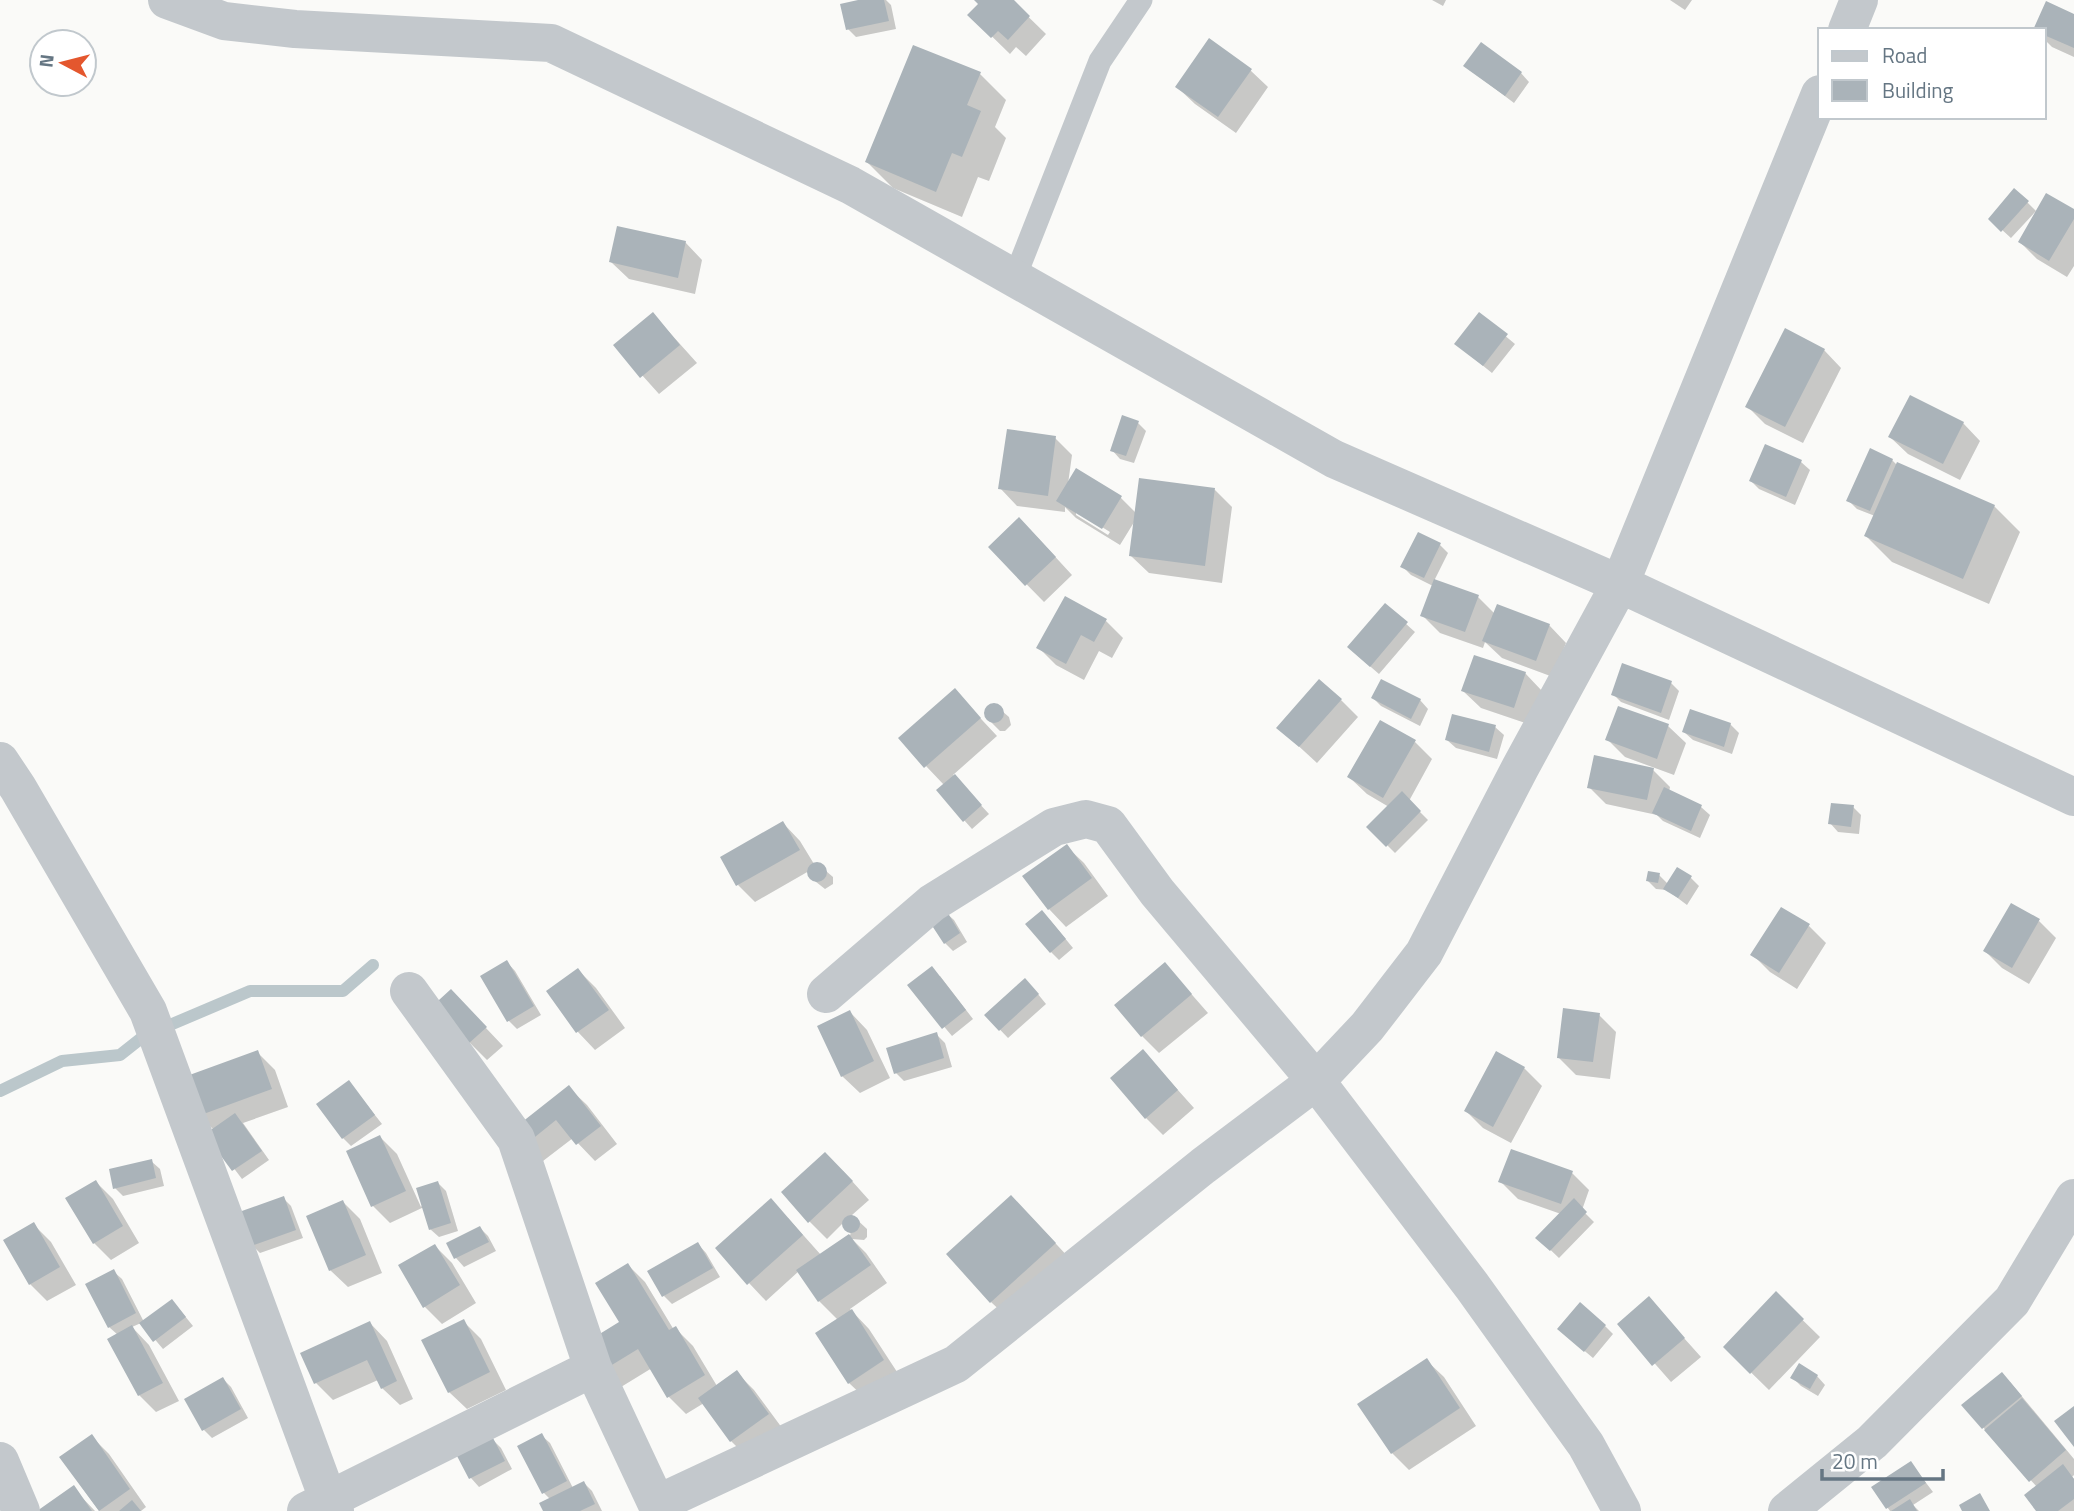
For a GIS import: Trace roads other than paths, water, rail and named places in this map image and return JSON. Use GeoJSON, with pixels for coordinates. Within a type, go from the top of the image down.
{"type":"FeatureCollection","features":[{"type":"Feature","properties":{"kind":"street"},"geometry":{"type":"LineString","coordinates":[[167,0],[224,21],[295,29],[551,43],[850,185],[1334,460],[1620,584],[2074,797]]}},
{"type":"Feature","properties":{"kind":"street"},"geometry":{"type":"LineString","coordinates":[[1848,28],[1859,0]]}},
{"type":"Feature","properties":{"kind":"street"},"geometry":{"type":"LineString","coordinates":[[409,991],[516,1139],[593,1368],[659,1508],[956,1364],[1203,1166],[1316,1081],[1367,1027],[1424,953],[1620,584],[1818,99]]}},
{"type":"Feature","properties":{"kind":"street"},"geometry":{"type":"LineString","coordinates":[[6,781],[154,1026],[323,1507],[593,1368]]}},
{"type":"Feature","properties":{"kind":"street"},"geometry":{"type":"LineString","coordinates":[[826,994],[933,903],[1054,827],[1086,818],[1108,825],[1157,892],[1316,1081],[1472,1286],[1586,1445],[1622,1511]]}},
{"type":"Feature","properties":{"kind":"street"},"geometry":{"type":"LineString","coordinates":[[1787,1511],[1872,1442],[2011,1301],[2074,1198]]}},
{"type":"Feature","properties":{"kind":"street"},"geometry":{"type":"LineString","coordinates":[[0,1461],[21,1511]]}},
{"type":"Feature","properties":{"kind":"lane"},"geometry":{"type":"LineString","coordinates":[[1015,277],[1100,61],[1141,0]]}},
{"type":"Feature","properties":{"kind":"waterway"},"geometry":{"type":"LineString","coordinates":[[0,1091],[62,1061],[120,1055],[144,1036],[250,991],[343,991],[373,965]]}}]}
